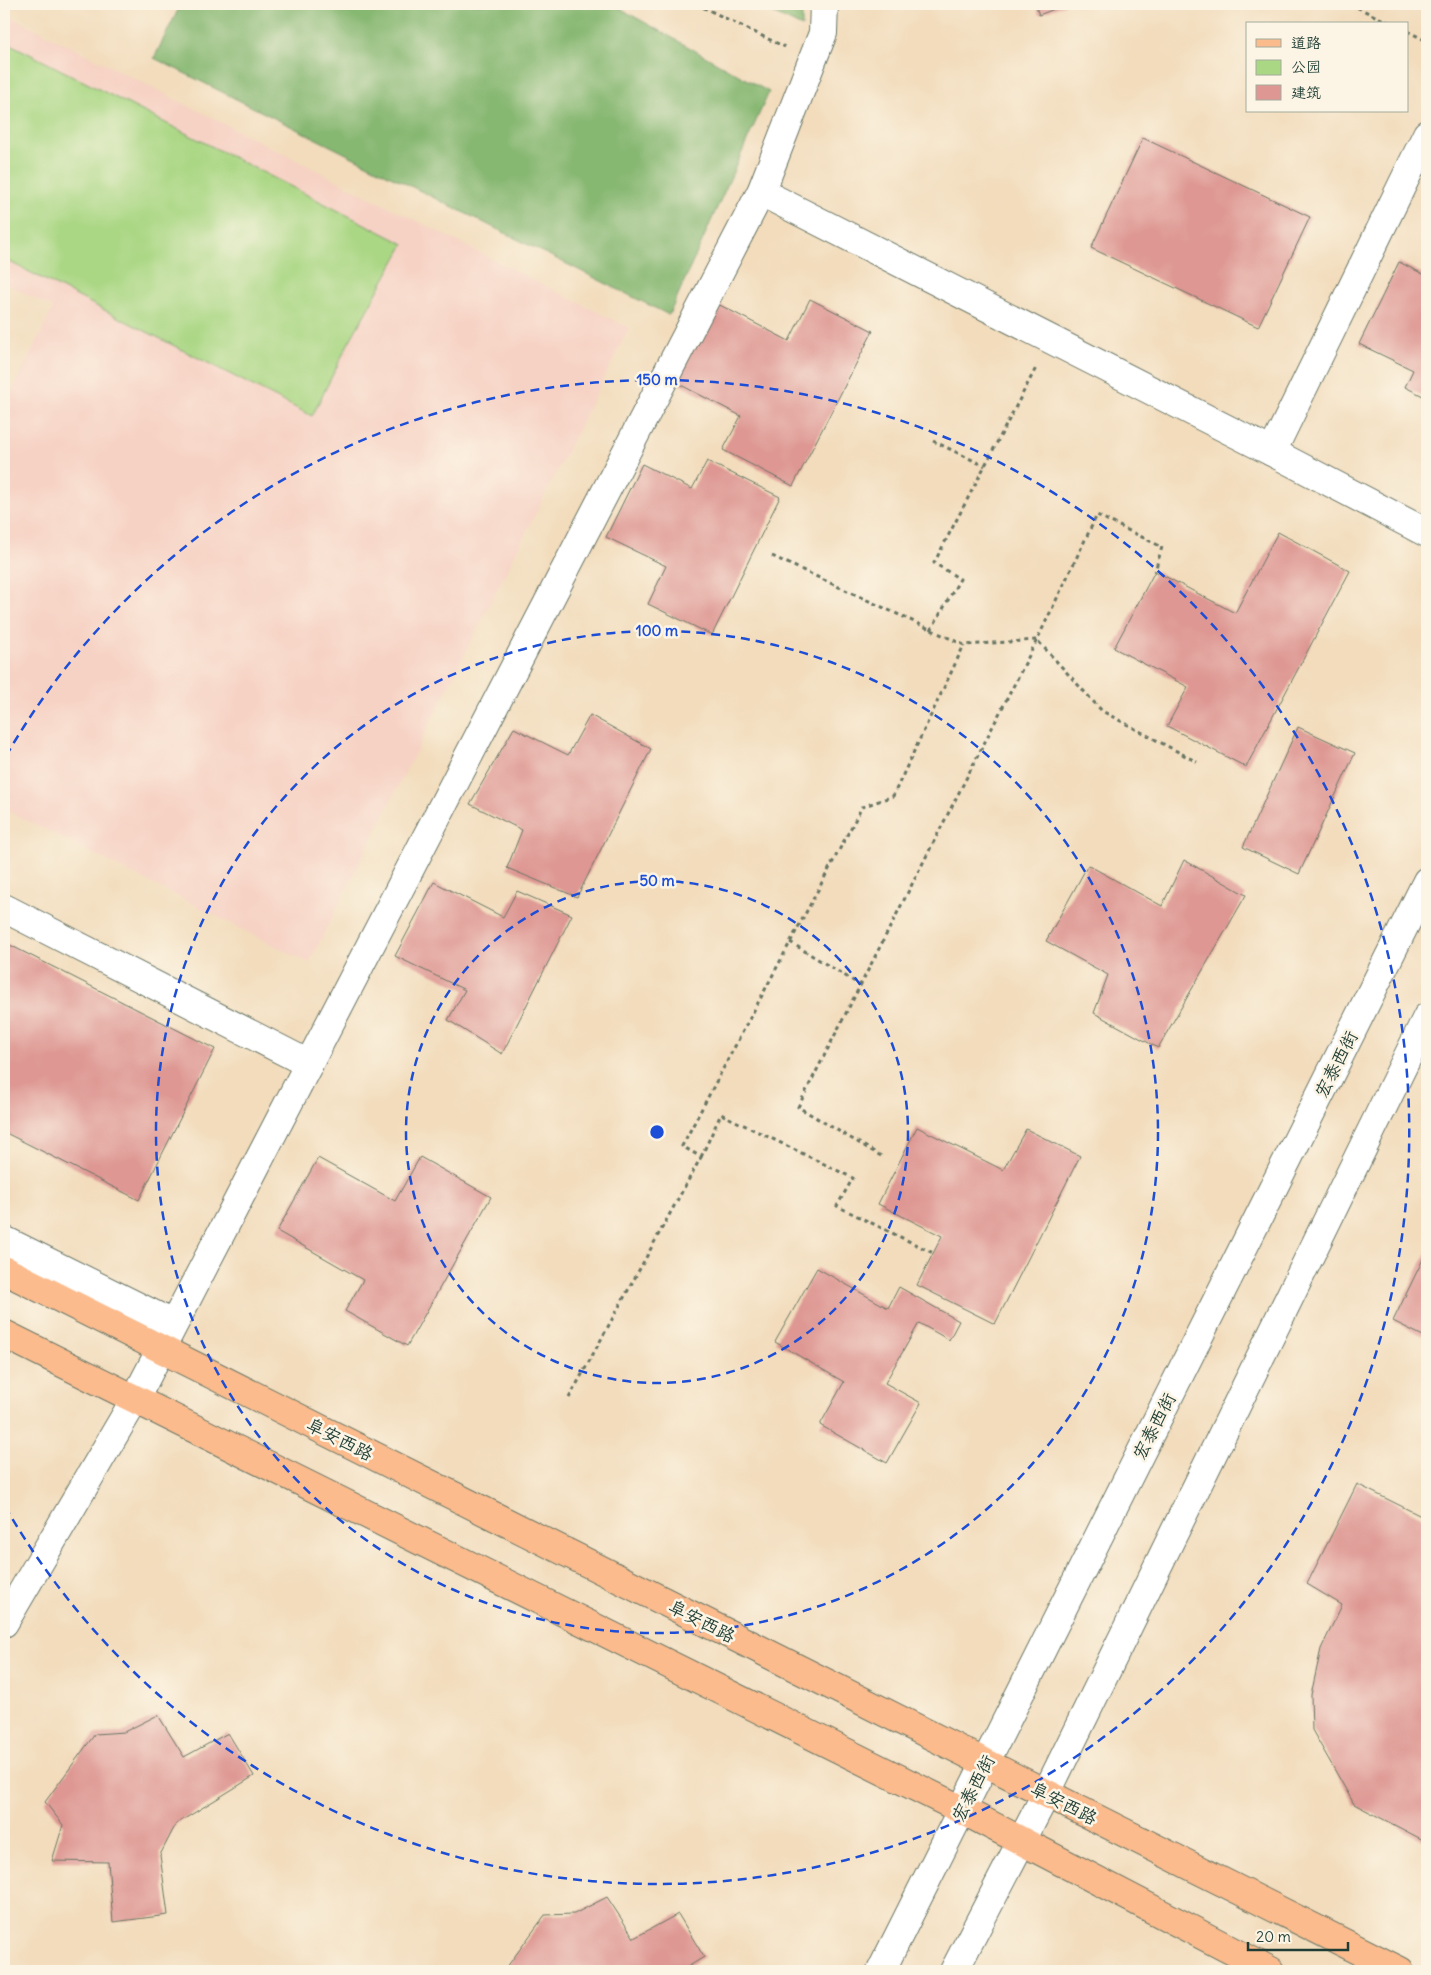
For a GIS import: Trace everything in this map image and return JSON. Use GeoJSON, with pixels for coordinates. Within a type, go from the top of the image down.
{"type":"FeatureCollection","features":[{"type":"Feature","properties":{"kind":"main road","name":"阜安西路"},"geometry":{"type":"LineString","coordinates":[[4,1270],[1400,1971]]}},
{"type":"Feature","properties":{"kind":"main road"},"geometry":{"type":"LineString","coordinates":[[4,1334],[962,1810],[1271,1971]]}},
{"type":"Feature","properties":{"kind":"street"},"geometry":{"type":"LineString","coordinates":[[4,1623],[134,1400],[761,192],[823,33],[824,4]]}},
{"type":"Feature","properties":{"kind":"street"},"geometry":{"type":"LineString","coordinates":[[1272,452],[1427,134]]}},
{"type":"Feature","properties":{"kind":"street"},"geometry":{"type":"LineString","coordinates":[[761,192],[1427,533]]}},
{"type":"Feature","properties":{"kind":"street","name":"宏泰西街"},"geometry":{"type":"LineString","coordinates":[[881,1971],[1427,881]]}},
{"type":"Feature","properties":{"kind":"street"},"geometry":{"type":"LineString","coordinates":[[4,908],[309,1064]]}},
{"type":"Feature","properties":{"kind":"street"},"geometry":{"type":"LineString","coordinates":[[954,1971],[1046,1794],[1427,1017]]}},
{"type":"Feature","properties":{"kind":"street"},"geometry":{"type":"LineString","coordinates":[[4,1240],[173,1324]]}},
{"type":"Feature","properties":{"kind":"path"},"geometry":{"type":"LineString","coordinates":[[696,4],[812,61]]}},
{"type":"Feature","properties":{"kind":"path"},"geometry":{"type":"LineString","coordinates":[[1350,4],[1388,22]]}},
{"type":"Feature","properties":{"kind":"path"},"geometry":{"type":"LineString","coordinates":[[1408,32],[1427,41]]}},
{"type":"Feature","properties":{"kind":"path"},"geometry":{"type":"LineString","coordinates":[[931,630],[960,579],[934,563],[1051,339]]}},
{"type":"Feature","properties":{"kind":"path"},"geometry":{"type":"LineString","coordinates":[[933,441],[985,466]]}},
{"type":"Feature","properties":{"kind":"path"},"geometry":{"type":"LineString","coordinates":[[881,1156],[798,1107],[1037,640],[1097,515],[1162,547],[1155,571]]}},
{"type":"Feature","properties":{"kind":"path"},"geometry":{"type":"LineString","coordinates":[[772,556],[964,644],[1037,640]]}},
{"type":"Feature","properties":{"kind":"path"},"geometry":{"type":"LineString","coordinates":[[1037,640],[1102,711],[1197,762]]}},
{"type":"Feature","properties":{"kind":"path"},"geometry":{"type":"LineString","coordinates":[[701,1157],[682,1146],[862,807],[893,796],[964,644]]}},
{"type":"Feature","properties":{"kind":"path"},"geometry":{"type":"LineString","coordinates":[[790,942],[860,985]]}},
{"type":"Feature","properties":{"kind":"path"},"geometry":{"type":"LineString","coordinates":[[569,1398],[701,1157],[720,1114],[853,1178],[837,1206],[933,1253]]}},
{"type":"Feature","properties":{"kind":"shaded area"},"geometry":{"type":"Polygon","coordinates":[[[4,13],[629,328],[309,963],[4,809],[4,407],[53,308],[4,283],[4,13]]]}},
{"type":"Feature","properties":{"kind":"green space"},"geometry":{"type":"Polygon","coordinates":[[[181,4],[612,4],[769,92],[669,315],[154,58],[181,4]]]}},
{"type":"Feature","properties":{"kind":"green space"},"geometry":{"type":"Polygon","coordinates":[[[754,4],[802,4],[802,27],[754,4]]]}},
{"type":"Feature","properties":{"kind":"green space"},"geometry":{"type":"Polygon","coordinates":[[[10,44],[404,244],[348,344],[312,416],[4,259],[4,55],[10,44]]]}},
{"type":"Feature","properties":{"kind":"building"},"geometry":{"type":"Polygon","coordinates":[[[1035,4],[1067,4],[1039,15],[1035,4]]]}},
{"type":"Feature","properties":{"kind":"building"},"geometry":{"type":"Polygon","coordinates":[[[1143,138],[1310,217],[1258,327],[1091,248],[1143,138]]]}},
{"type":"Feature","properties":{"kind":"building"},"geometry":{"type":"Polygon","coordinates":[[[1399,262],[1427,276],[1427,398],[1405,387],[1413,370],[1359,344],[1399,262]]]}},
{"type":"Feature","properties":{"kind":"building"},"geometry":{"type":"Polygon","coordinates":[[[810,299],[873,331],[793,486],[723,450],[741,416],[675,382],[716,303],[789,341],[810,299]]]}},
{"type":"Feature","properties":{"kind":"building"},"geometry":{"type":"Polygon","coordinates":[[[707,461],[780,497],[712,635],[648,604],[666,566],[606,537],[642,464],[692,489],[707,461]]]}},
{"type":"Feature","properties":{"kind":"building"},"geometry":{"type":"Polygon","coordinates":[[[1278,532],[1350,571],[1246,767],[1167,726],[1188,687],[1114,648],[1155,571],[1235,613],[1278,532]]]}},
{"type":"Feature","properties":{"kind":"building"},"geometry":{"type":"Polygon","coordinates":[[[590,715],[651,749],[577,897],[507,868],[522,830],[470,804],[514,728],[568,755],[590,715]]]}},
{"type":"Feature","properties":{"kind":"building"},"geometry":{"type":"Polygon","coordinates":[[[1298,727],[1355,753],[1299,874],[1243,847],[1298,727]]]}},
{"type":"Feature","properties":{"kind":"building"},"geometry":{"type":"Polygon","coordinates":[[[1184,860],[1246,895],[1158,1048],[1094,1013],[1108,975],[1046,941],[1088,865],[1162,906],[1184,860]]]}},
{"type":"Feature","properties":{"kind":"building"},"geometry":{"type":"Polygon","coordinates":[[[434,882],[503,917],[517,891],[572,915],[502,1054],[448,1020],[465,990],[395,956],[434,882]]]}},
{"type":"Feature","properties":{"kind":"building"},"geometry":{"type":"Polygon","coordinates":[[[4,942],[215,1049],[139,1200],[4,1132],[4,942]]]}},
{"type":"Feature","properties":{"kind":"building"},"geometry":{"type":"Polygon","coordinates":[[[917,1127],[1003,1170],[1026,1129],[1080,1156],[995,1324],[917,1285],[942,1236],[878,1204],[917,1127]]]}},
{"type":"Feature","properties":{"kind":"building"},"geometry":{"type":"Polygon","coordinates":[[[420,1157],[491,1197],[407,1346],[345,1311],[363,1280],[277,1231],[318,1158],[395,1201],[420,1157]]]}},
{"type":"Feature","properties":{"kind":"building"},"geometry":{"type":"Polygon","coordinates":[[[1427,1251],[1427,1338],[1393,1321],[1427,1251]]]}},
{"type":"Feature","properties":{"kind":"building"},"geometry":{"type":"Polygon","coordinates":[[[817,1268],[888,1308],[899,1287],[959,1321],[949,1340],[919,1323],[885,1383],[921,1403],[887,1463],[820,1425],[844,1382],[775,1342],[817,1268]]]}},
{"type":"Feature","properties":{"kind":"building"},"geometry":{"type":"Polygon","coordinates":[[[1357,1484],[1427,1519],[1427,1842],[1354,1804],[1312,1730],[1311,1695],[1321,1649],[1342,1605],[1307,1584],[1357,1484]]]}},
{"type":"Feature","properties":{"kind":"building"},"geometry":{"type":"Polygon","coordinates":[[[158,1715],[184,1757],[228,1733],[254,1776],[176,1824],[160,1855],[168,1915],[113,1922],[108,1862],[52,1861],[63,1825],[45,1802],[95,1734],[124,1732],[158,1715]]]}},
{"type":"Feature","properties":{"kind":"building"},"geometry":{"type":"Polygon","coordinates":[[[607,1897],[634,1938],[678,1914],[704,1957],[681,1971],[504,1971],[545,1915],[574,1914],[607,1897]]]}}]}
